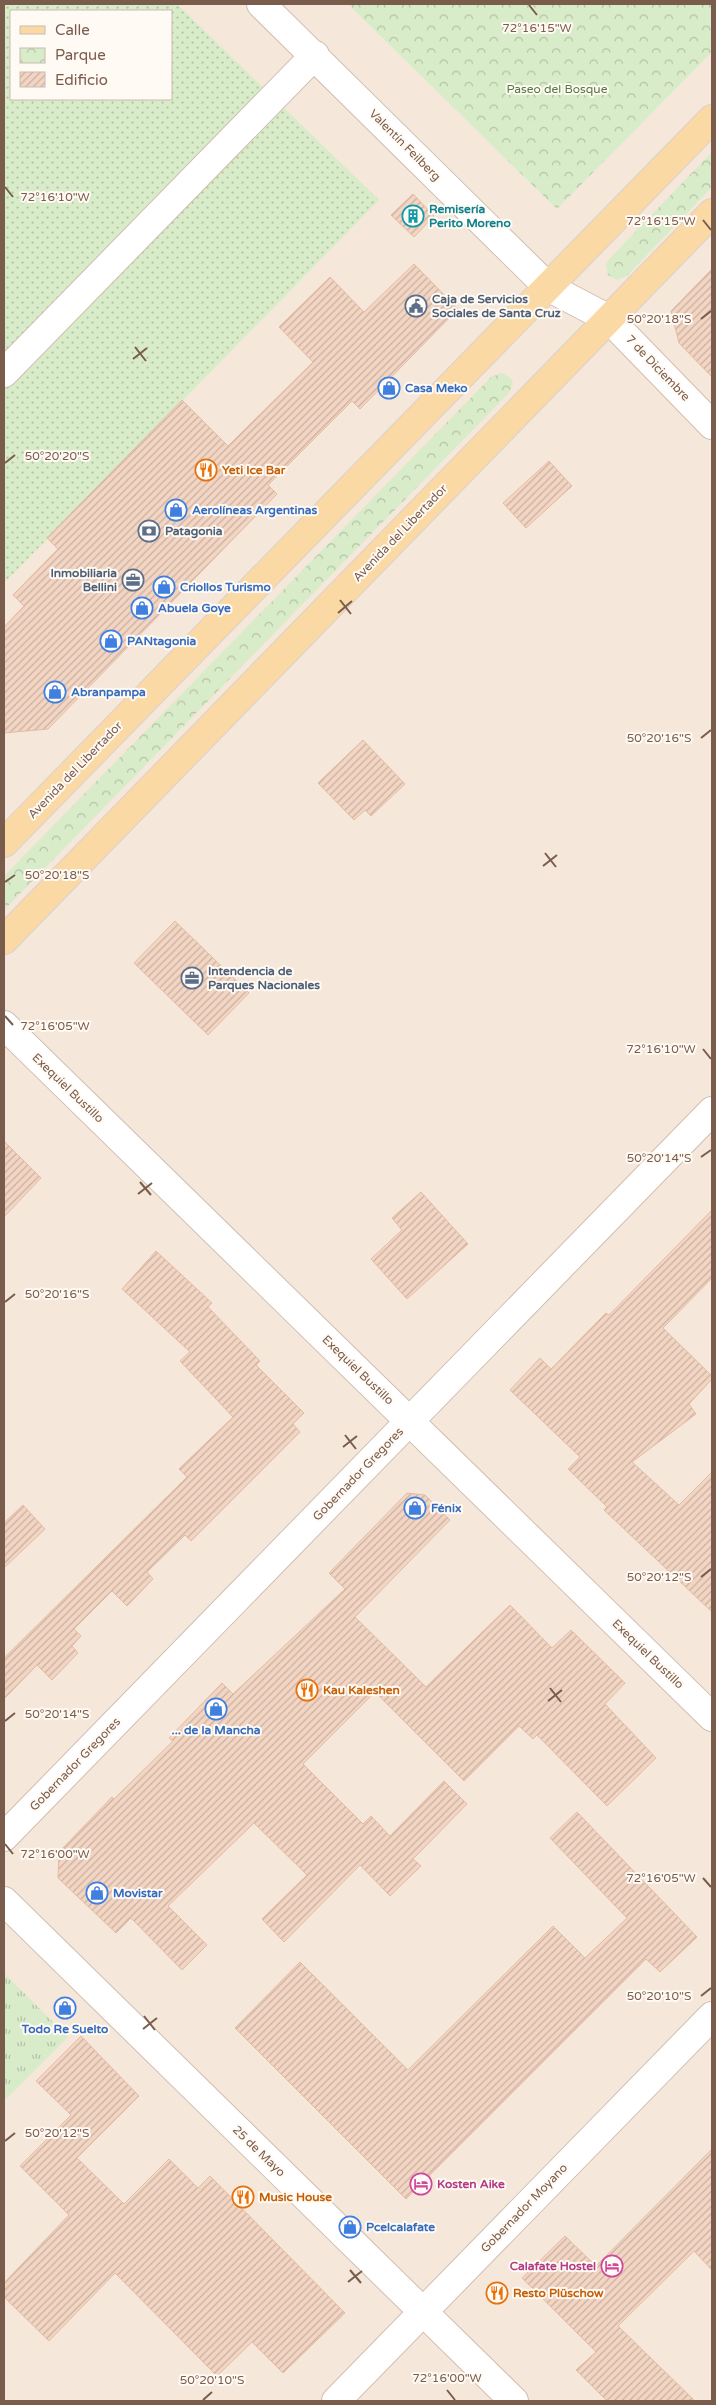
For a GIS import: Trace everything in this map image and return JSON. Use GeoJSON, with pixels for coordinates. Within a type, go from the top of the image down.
{"type":"FeatureCollection","features":[{"type":"Feature","properties":{"kind":"main road","name":"Avenida del Libertador"},"geometry":{"type":"LineString","coordinates":[[4,843],[712,119]]}},
{"type":"Feature","properties":{"kind":"main road","name":"Avenida del Libertador"},"geometry":{"type":"LineString","coordinates":[[4,940],[712,213]]}},
{"type":"Feature","properties":{"kind":"street","name":"Valentín Feilberg"},"geometry":{"type":"LineString","coordinates":[[261,4],[315,55],[548,287]]}},
{"type":"Feature","properties":{"kind":"street"},"geometry":{"type":"LineString","coordinates":[[4,372],[315,55]]}},
{"type":"Feature","properties":{"kind":"street","name":"7 de Diciembre"},"geometry":{"type":"LineString","coordinates":[[548,287],[609,319],[712,425]]}},
{"type":"Feature","properties":{"kind":"street","name":"Exequiel Bustillo"},"geometry":{"type":"LineString","coordinates":[[4,1025],[712,1716]]}},
{"type":"Feature","properties":{"kind":"street","name":"Gobernador Gregores"},"geometry":{"type":"LineString","coordinates":[[4,1837],[712,1111]]}},
{"type":"Feature","properties":{"kind":"street","name":"25 de Mayo"},"geometry":{"type":"LineString","coordinates":[[4,1901],[514,2401]]}},
{"type":"Feature","properties":{"kind":"street","name":"Gobernador Moyano"},"geometry":{"type":"LineString","coordinates":[[336,2401],[712,2016]]}},
{"type":"Feature","properties":{"kind":"shaded area"},"geometry":{"type":"Polygon","coordinates":[[[4,4],[712,4],[712,2401],[4,2401],[4,4]]]}},
{"type":"Feature","properties":{"kind":"green space"},"geometry":{"type":"Polygon","coordinates":[[[4,4],[177,4],[379,200],[4,583],[4,4]]]}},
{"type":"Feature","properties":{"kind":"green space","name":"Paseo del Bosque"},"geometry":{"type":"Polygon","coordinates":[[[348,4],[712,4],[712,52],[557,209],[348,4]]]}},
{"type":"Feature","properties":{"kind":"green space"},"geometry":{"type":"Polygon","coordinates":[[[712,152],[712,187],[627,276],[617,280],[608,275],[606,265],[609,259],[712,152]]]}},
{"type":"Feature","properties":{"kind":"green space"},"geometry":{"type":"Polygon","coordinates":[[[502,373],[511,378],[513,384],[508,394],[4,910],[4,876],[491,377],[502,373]]]}},
{"type":"Feature","properties":{"kind":"green space"},"geometry":{"type":"Polygon","coordinates":[[[4,1973],[68,2037],[4,2101],[4,1973]]]}},
{"type":"Feature","properties":{"kind":"building","name":"Remisería Perito Moreno"},"geometry":{"type":"Polygon","coordinates":[[[413,194],[434,216],[414,237],[391,215],[413,194]]]}},
{"type":"Feature","properties":{"kind":"building"},"geometry":{"type":"Polygon","coordinates":[[[414,264],[458,309],[360,409],[352,401],[268,485],[277,494],[48,729],[4,733],[4,627],[24,606],[13,595],[58,549],[47,538],[182,400],[228,446],[313,362],[279,327],[330,277],[364,312],[414,264]]]}},
{"type":"Feature","properties":{"kind":"building"},"geometry":{"type":"Polygon","coordinates":[[[712,269],[712,377],[679,343],[671,311],[712,269]]]}},
{"type":"Feature","properties":{"kind":"building"},"geometry":{"type":"Polygon","coordinates":[[[549,461],[572,486],[526,528],[503,503],[549,461]]]}},
{"type":"Feature","properties":{"kind":"building"},"geometry":{"type":"Polygon","coordinates":[[[363,740],[405,784],[371,816],[365,810],[354,820],[318,783],[363,740]]]}},
{"type":"Feature","properties":{"kind":"building","name":"Intendencia de Parques Nacionales"},"geometry":{"type":"Polygon","coordinates":[[[175,921],[249,993],[208,1035],[134,963],[175,921]]]}},
{"type":"Feature","properties":{"kind":"building"},"geometry":{"type":"Polygon","coordinates":[[[4,1141],[41,1178],[4,1217],[4,1141]]]}},
{"type":"Feature","properties":{"kind":"building"},"geometry":{"type":"Polygon","coordinates":[[[421,1192],[468,1244],[407,1299],[371,1259],[402,1230],[392,1218],[421,1192]]]}},
{"type":"Feature","properties":{"kind":"building"},"geometry":{"type":"Polygon","coordinates":[[[712,1210],[712,1278],[663,1328],[712,1376],[712,1379],[689,1404],[696,1414],[632,1462],[679,1505],[712,1472],[712,1612],[604,1510],[607,1507],[568,1469],[580,1457],[510,1390],[540,1358],[551,1369],[606,1313],[609,1315],[712,1210]]]}},
{"type":"Feature","properties":{"kind":"building"},"geometry":{"type":"Polygon","coordinates":[[[156,1251],[212,1303],[208,1307],[260,1361],[256,1365],[304,1413],[293,1424],[300,1432],[191,1541],[185,1535],[147,1572],[153,1579],[127,1606],[112,1591],[74,1629],[81,1636],[72,1646],[78,1653],[52,1680],[37,1665],[4,1699],[4,1658],[187,1477],[179,1469],[233,1417],[180,1361],[190,1352],[122,1289],[156,1251]]]}},
{"type":"Feature","properties":{"kind":"building"},"geometry":{"type":"Polygon","coordinates":[[[407,1493],[425,1495],[450,1520],[355,1617],[426,1687],[510,1605],[552,1648],[571,1630],[625,1683],[605,1704],[656,1758],[607,1806],[537,1735],[533,1739],[519,1726],[464,1781],[375,1692],[303,1764],[363,1824],[371,1816],[390,1836],[444,1781],[467,1804],[413,1859],[421,1866],[390,1896],[360,1865],[284,1942],[262,1919],[307,1875],[254,1823],[168,1906],[207,1945],[182,1970],[131,1918],[116,1933],[58,1878],[59,1852],[112,1797],[114,1799],[173,1741],[169,1738],[222,1683],[233,1694],[345,1589],[329,1573],[407,1493]]]}},
{"type":"Feature","properties":{"kind":"building"},"geometry":{"type":"Polygon","coordinates":[[[23,1505],[45,1529],[4,1568],[4,1523],[23,1505]]]}},
{"type":"Feature","properties":{"kind":"building"},"geometry":{"type":"Polygon","coordinates":[[[577,1812],[697,1937],[660,1972],[646,1959],[406,2199],[235,2028],[300,1962],[408,2070],[553,1926],[585,1958],[627,1918],[550,1838],[577,1812]]]}},
{"type":"Feature","properties":{"kind":"building"},"geometry":{"type":"Polygon","coordinates":[[[81,2036],[139,2096],[77,2158],[124,2204],[169,2159],[198,2188],[210,2176],[345,2313],[283,2373],[252,2342],[217,2376],[115,2273],[49,2341],[4,2297],[4,2283],[69,2215],[20,2166],[71,2115],[36,2081],[81,2036]]]}},
{"type":"Feature","properties":{"kind":"building"},"geometry":{"type":"Polygon","coordinates":[[[712,2149],[712,2270],[694,2251],[618,2326],[695,2401],[607,2401],[576,2370],[596,2352],[522,2278],[565,2236],[596,2266],[712,2149]]]}},
{"type":"Feature","properties":{"kind":"place","name":"Remisería Perito Moreno"},"geometry":{"type":"Point","coordinates":[413,216]}},
{"type":"Feature","properties":{"kind":"place","name":"Caja de Servicios Sociales de Santa Cruz"},"geometry":{"type":"Point","coordinates":[416,306]}},
{"type":"Feature","properties":{"kind":"place","name":"Casa Meko"},"geometry":{"type":"Point","coordinates":[389,388]}},
{"type":"Feature","properties":{"kind":"place","name":"Yeti Ice Bar"},"geometry":{"type":"Point","coordinates":[206,470]}},
{"type":"Feature","properties":{"kind":"place","name":"Aerolíneas Argentinas"},"geometry":{"type":"Point","coordinates":[176,510]}},
{"type":"Feature","properties":{"kind":"place","name":"Patagonia"},"geometry":{"type":"Point","coordinates":[149,531]}},
{"type":"Feature","properties":{"kind":"place","name":"Inmobiliaria Bellini"},"geometry":{"type":"Point","coordinates":[133,580]}},
{"type":"Feature","properties":{"kind":"place","name":"Criollos Turismo"},"geometry":{"type":"Point","coordinates":[164,587]}},
{"type":"Feature","properties":{"kind":"place","name":"Abuela Goye"},"geometry":{"type":"Point","coordinates":[142,608]}},
{"type":"Feature","properties":{"kind":"place","name":"PANtagonia"},"geometry":{"type":"Point","coordinates":[111,641]}},
{"type":"Feature","properties":{"kind":"place","name":"Abranpampa"},"geometry":{"type":"Point","coordinates":[55,692]}},
{"type":"Feature","properties":{"kind":"place","name":"Intendencia de Parques Nacionales"},"geometry":{"type":"Point","coordinates":[192,978]}},
{"type":"Feature","properties":{"kind":"place","name":"Fénix"},"geometry":{"type":"Point","coordinates":[415,1508]}},
{"type":"Feature","properties":{"kind":"place","name":"Kau Kaleshen"},"geometry":{"type":"Point","coordinates":[307,1690]}},
{"type":"Feature","properties":{"kind":"place","name":"... de la Mancha"},"geometry":{"type":"Point","coordinates":[216,1709]}},
{"type":"Feature","properties":{"kind":"place","name":"Movistar"},"geometry":{"type":"Point","coordinates":[97,1893]}},
{"type":"Feature","properties":{"kind":"place","name":"Todo Re Suelto"},"geometry":{"type":"Point","coordinates":[65,2008]}},
{"type":"Feature","properties":{"kind":"place","name":"Kosten Aike"},"geometry":{"type":"Point","coordinates":[421,2184]}},
{"type":"Feature","properties":{"kind":"place","name":"Music House"},"geometry":{"type":"Point","coordinates":[243,2197]}},
{"type":"Feature","properties":{"kind":"place","name":"Pcelcalafate"},"geometry":{"type":"Point","coordinates":[350,2227]}},
{"type":"Feature","properties":{"kind":"place","name":"Calafate Hostel"},"geometry":{"type":"Point","coordinates":[612,2266]}},
{"type":"Feature","properties":{"kind":"place","name":"Resto Plüschow"},"geometry":{"type":"Point","coordinates":[497,2293]}}]}
